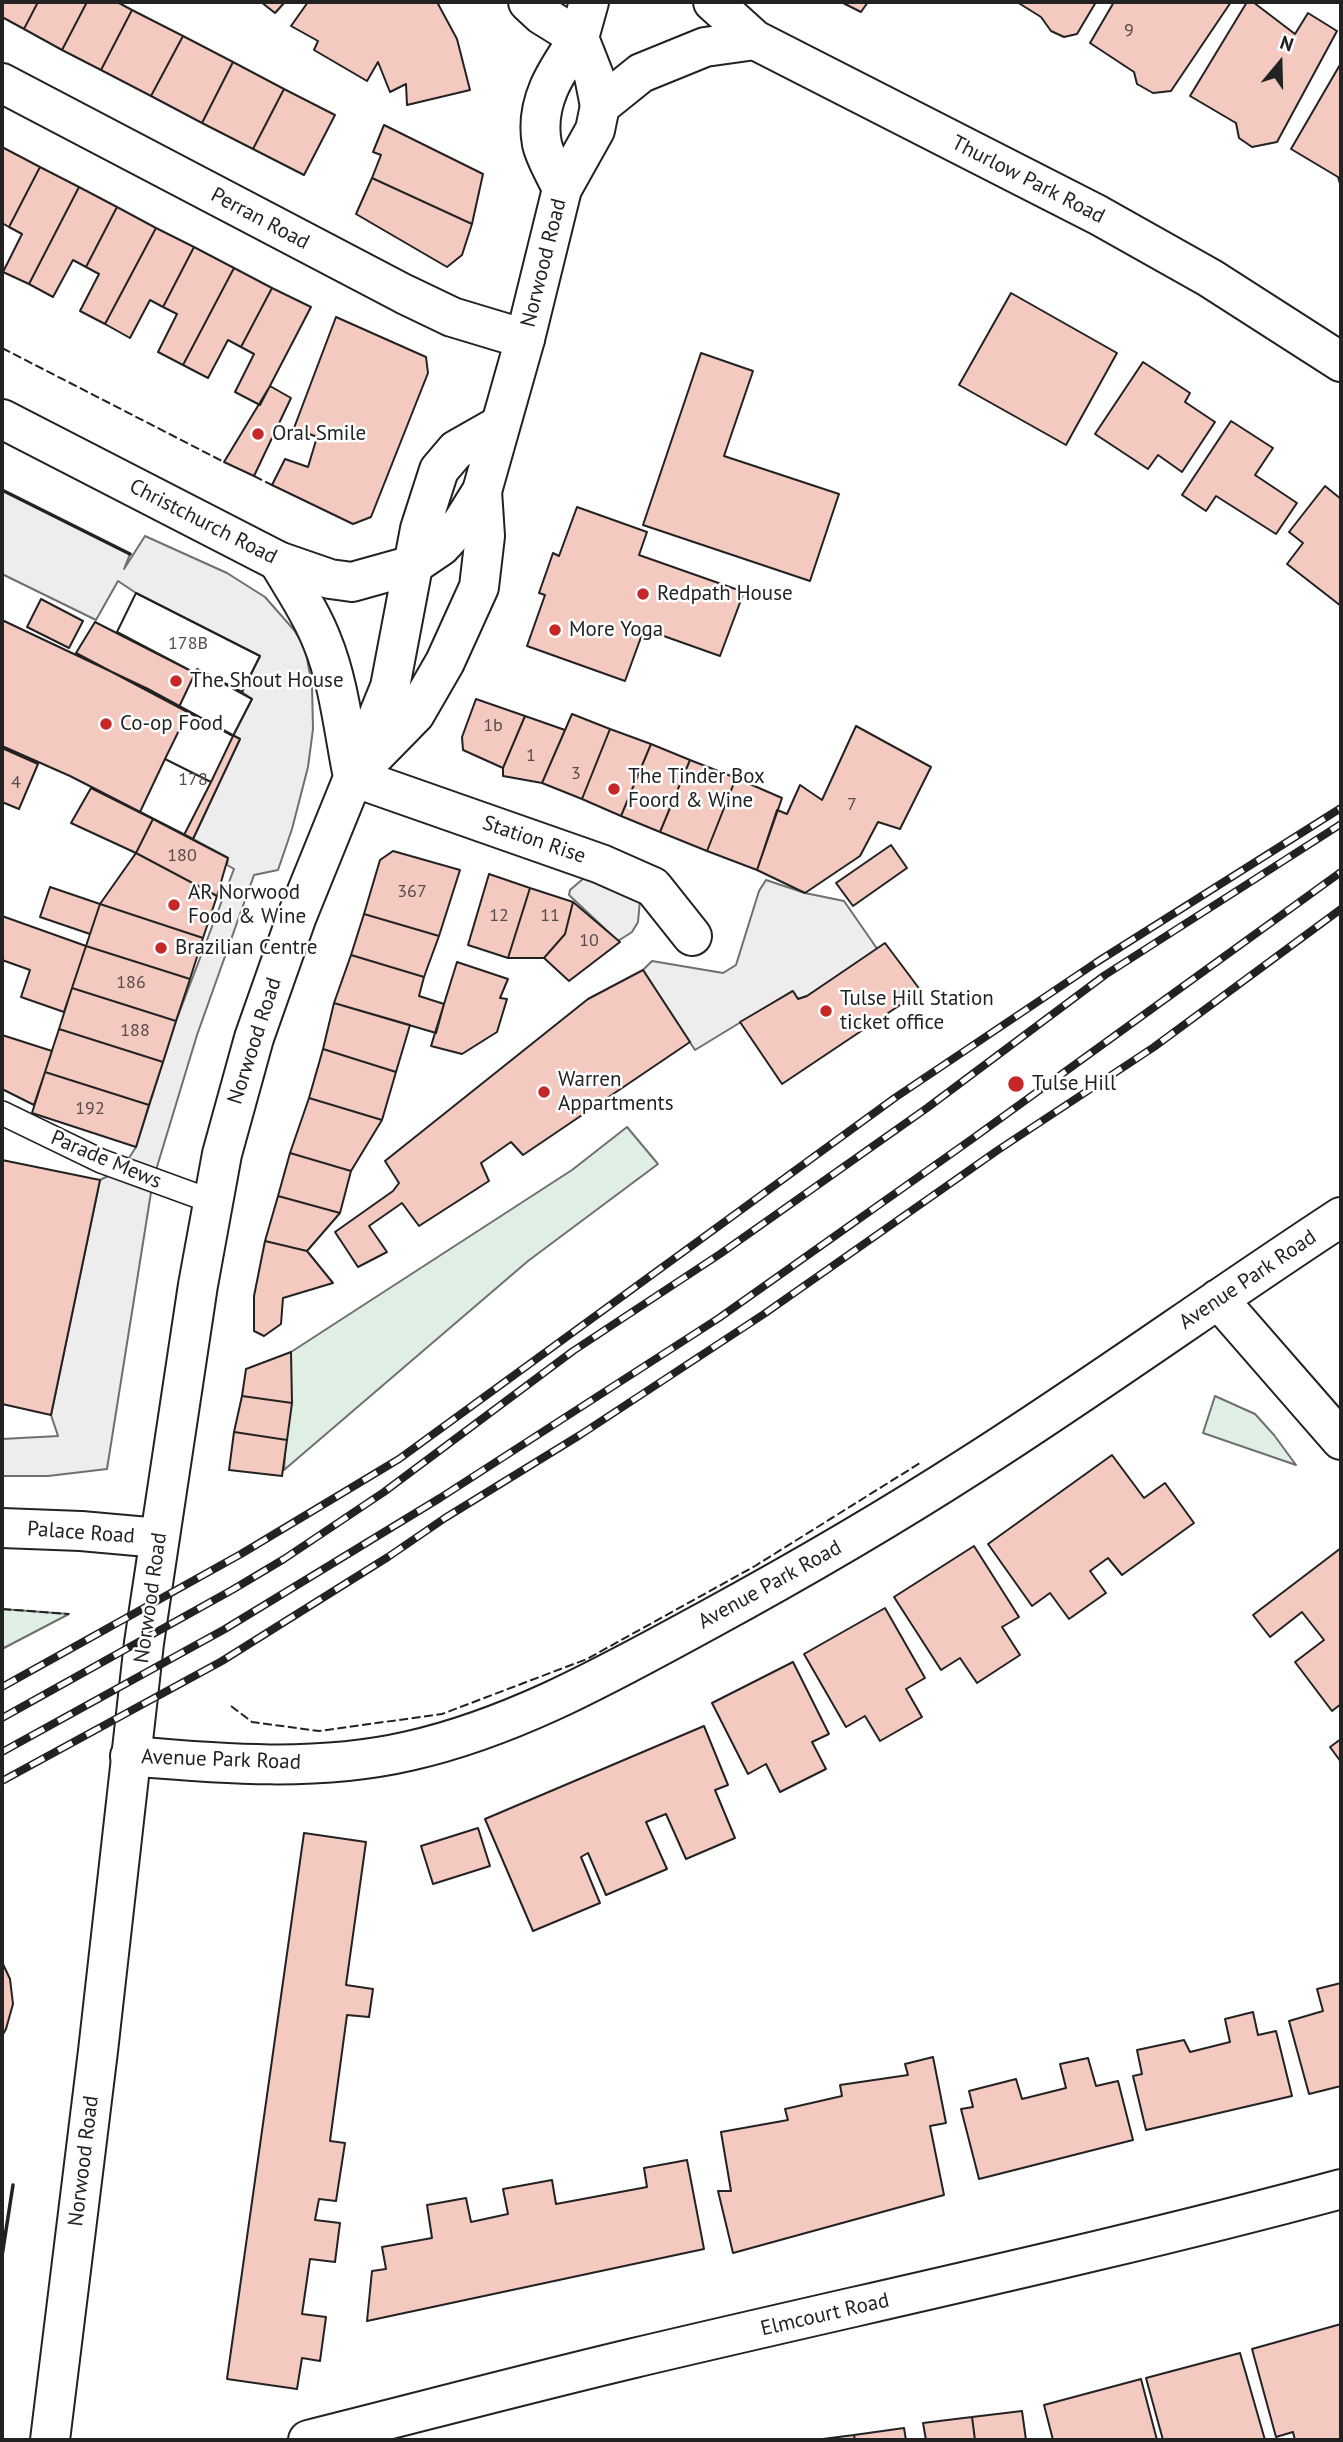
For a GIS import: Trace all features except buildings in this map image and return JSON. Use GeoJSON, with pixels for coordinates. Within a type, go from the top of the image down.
{"type":"FeatureCollection","features":[{"type":"Feature","properties":{"kind":"main road"},"geometry":{"type":"LineString","coordinates":[[528,2],[542,15],[579,38]]}},
{"type":"Feature","properties":{"kind":"main road"},"geometry":{"type":"LineString","coordinates":[[562,189],[542,144],[542,111],[552,77],[579,38],[589,2]]}},
{"type":"Feature","properties":{"kind":"main road","name":"Thurlow Park Road"},"geometry":{"type":"LineString","coordinates":[[713,2],[755,40],[1098,215],[1210,278],[1341,362]]}},
{"type":"Feature","properties":{"kind":"main road","name":"Norwood Road"},"geometry":{"type":"LineString","coordinates":[[413,565],[441,546],[462,523],[482,491],[525,339],[562,189],[595,130],[600,106],[594,76],[579,38]]}},
{"type":"Feature","properties":{"kind":"main road"},"geometry":{"type":"LineString","coordinates":[[600,106],[641,74],[705,47],[755,40]]}},
{"type":"Feature","properties":{"kind":"main road","name":"Perran Road"},"geometry":{"type":"LineString","coordinates":[[2,83],[404,295],[452,317],[525,339]]}},
{"type":"Feature","properties":{"kind":"main road","name":"Christchurch Road"},"geometry":{"type":"LineString","coordinates":[[2,419],[278,561],[330,579],[352,582],[413,565]]}},
{"type":"Feature","properties":{"kind":"main road"},"geometry":{"type":"LineString","coordinates":[[353,777],[390,687],[420,529],[439,470],[456,450],[500,425]]}},
{"type":"Feature","properties":{"kind":"main road","name":"Norwood Road"},"geometry":{"type":"LineString","coordinates":[[50,2440],[98,2051],[130,1756],[159,1538],[211,1201],[236,1096],[254,1038],[297,916],[353,777],[415,714],[445,662],[479,587],[485,536],[482,491]]}},
{"type":"Feature","properties":{"kind":"main road"},"geometry":{"type":"LineString","coordinates":[[278,561],[313,619],[323,643],[335,680],[353,777]]}},
{"type":"Feature","properties":{"kind":"main road","name":"Station Rise"},"geometry":{"type":"LineString","coordinates":[[353,777],[601,864],[653,887],[692,936]]}},
{"type":"Feature","properties":{"kind":"main road","name":"Avenue Park Road"},"geometry":{"type":"LineString","coordinates":[[130,1756],[265,1765],[357,1760],[407,1752],[445,1742],[535,1709],[594,1682],[816,1561],[974,1464],[1341,1217]]}},
{"type":"Feature","properties":{"kind":"main road"},"geometry":{"type":"LineString","coordinates":[[1219,1299],[1341,1440]]}},
{"type":"Feature","properties":{"kind":"main road","name":"Palace Road"},"geometry":{"type":"LineString","coordinates":[[2,1528],[159,1538]]}},
{"type":"Feature","properties":{"kind":"main road","name":"Elmcourt Road"},"geometry":{"type":"LineString","coordinates":[[308,2440],[634,2358],[1211,2224],[1341,2189]]}},
{"type":"Feature","properties":{"kind":"lane","name":"Parade Mews"},"geometry":{"type":"LineString","coordinates":[[2,1113],[101,1161],[211,1201]]}},
{"type":"Feature","properties":{"kind":"green space"},"geometry":{"type":"Polygon","coordinates":[[[627,1127],[658,1164],[528,1261],[284,1470],[291,1352],[572,1170],[627,1127]]]}},
{"type":"Feature","properties":{"kind":"green space"},"geometry":{"type":"Polygon","coordinates":[[[1215,1396],[1255,1414],[1296,1465],[1203,1433],[1215,1396]]]}},
{"type":"Feature","properties":{"kind":"green space"},"geometry":{"type":"Polygon","coordinates":[[[2,1609],[69,1614],[2,1649],[2,1609]]]}},
{"type":"Feature","properties":{"kind":"shaded area"},"geometry":{"type":"Polygon","coordinates":[[[2,490],[130,554],[124,569],[145,536],[227,573],[265,597],[294,630],[305,648],[312,685],[313,729],[308,767],[292,829],[278,870],[254,875],[197,1035],[153,1180],[107,1469],[48,1476],[2,1476],[2,1439],[58,1436],[51,1415],[100,1180],[122,1169],[136,1147],[176,1021],[234,869],[227,865],[228,858],[193,839],[240,739],[233,736],[252,699],[242,692],[260,656],[136,593],[118,581],[96,620],[2,574],[2,490]]]}},
{"type":"Feature","properties":{"kind":"shaded area"},"geometry":{"type":"Polygon","coordinates":[[[584,878],[640,900],[638,922],[632,932],[618,941],[569,895],[570,890],[584,878]]]}},
{"type":"Feature","properties":{"kind":"shaded area"},"geometry":{"type":"Polygon","coordinates":[[[766,880],[805,893],[844,901],[878,950],[807,996],[798,999],[792,991],[695,1050],[643,970],[652,961],[723,973],[736,965],[759,891],[766,880]]]}},
{"type":"Feature","properties":{"kind":"railway"},"geometry":{"type":"LineString","coordinates":[[2,1687],[241,1554],[399,1459],[896,1097],[1097,962],[1341,808]]}},
{"type":"Feature","properties":{"kind":"railway"},"geometry":{"type":"LineString","coordinates":[[2,1718],[284,1559],[384,1492],[573,1351],[720,1254],[927,1108],[1105,975],[1341,824]]}},
{"type":"Feature","properties":{"kind":"railway"},"geometry":{"type":"LineString","coordinates":[[2,1752],[225,1629],[440,1498],[719,1318],[1341,872]]}},
{"type":"Feature","properties":{"kind":"railway"},"geometry":{"type":"LineString","coordinates":[[2,1781],[222,1661],[580,1435],[764,1314],[998,1150],[1154,1047],[1341,909]]}},
{"type":"Feature","properties":{"kind":"fence"},"geometry":{"type":"LineString","coordinates":[[2,348],[224,462]]}},
{"type":"Feature","properties":{"kind":"fence"},"geometry":{"type":"LineString","coordinates":[[254,476],[272,485]]}},
{"type":"Feature","properties":{"kind":"fence"},"geometry":{"type":"LineString","coordinates":[[231,1706],[252,1722],[319,1731],[442,1714],[587,1659],[755,1566],[920,1463]]}},
{"type":"Feature","properties":{"kind":"fence"},"geometry":{"type":"LineString","coordinates":[[2,1609],[69,1614]]}},
{"type":"Feature","properties":{"kind":"wall"},"geometry":{"type":"LineString","coordinates":[[2,490],[130,554]]}},
{"type":"Feature","properties":{"kind":"wall"},"geometry":{"type":"LineString","coordinates":[[2,2256],[13,2185]]}},
{"type":"Feature","properties":{"kind":"place","name":"Oral Smile"},"geometry":{"type":"Point","coordinates":[258,434]}},
{"type":"Feature","properties":{"kind":"place","name":"Redpath House"},"geometry":{"type":"Point","coordinates":[643,594]}},
{"type":"Feature","properties":{"kind":"place","name":"More Yoga"},"geometry":{"type":"Point","coordinates":[555,630]}},
{"type":"Feature","properties":{"kind":"place","name":"The Shout House"},"geometry":{"type":"Point","coordinates":[176,681]}},
{"type":"Feature","properties":{"kind":"place","name":"Co-op Food"},"geometry":{"type":"Point","coordinates":[106,724]}},
{"type":"Feature","properties":{"kind":"place","name":"The Tinder Box Foord & Wine"},"geometry":{"type":"Point","coordinates":[614,789]}},
{"type":"Feature","properties":{"kind":"place","name":"AR Norwood Food & Wine"},"geometry":{"type":"Point","coordinates":[174,905]}},
{"type":"Feature","properties":{"kind":"place","name":"Brazilian Centre"},"geometry":{"type":"Point","coordinates":[161,948]}},
{"type":"Feature","properties":{"kind":"place","name":"Tulse Hill Station ticket office"},"geometry":{"type":"Point","coordinates":[826,1011]}},
{"type":"Feature","properties":{"kind":"place","name":"Tulse Hill"},"geometry":{"type":"Point","coordinates":[1016,1084]}},
{"type":"Feature","properties":{"kind":"place","name":"Warren Appartments"},"geometry":{"type":"Point","coordinates":[544,1092]}}]}
